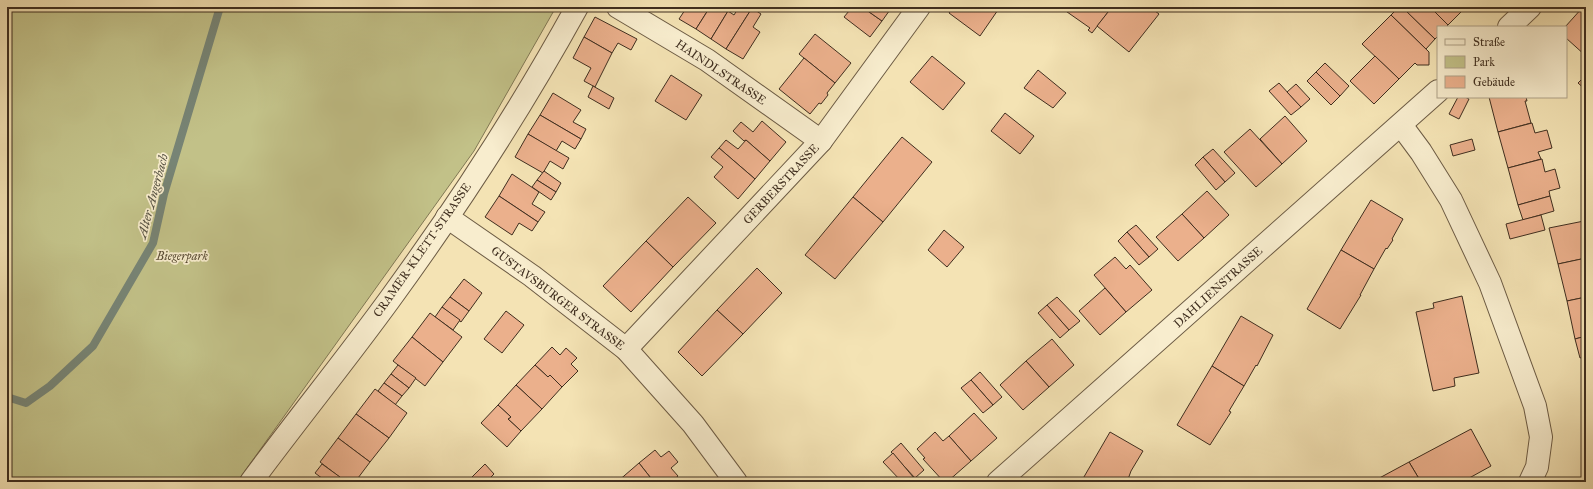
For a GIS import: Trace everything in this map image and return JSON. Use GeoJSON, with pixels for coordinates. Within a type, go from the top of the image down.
{"type":"FeatureCollection","features":[{"type":"Feature","properties":{"kind":"street","name":"CRAMER-KLETT-STRASSE"},"geometry":{"type":"LineString","coordinates":[[251,482],[389,300],[447,217],[496,141],[561,35],[576,7]]}},
{"type":"Feature","properties":{"kind":"street","name":"HAINDLSTRASSE"},"geometry":{"type":"LineString","coordinates":[[618,7],[706,60],[821,141]]}},
{"type":"Feature","properties":{"kind":"street","name":"GERBERSTRASSE"},"geometry":{"type":"LineString","coordinates":[[626,349],[821,141],[920,7]]}},
{"type":"Feature","properties":{"kind":"street"},"geometry":{"type":"LineString","coordinates":[[1510,26],[1530,7]]}},
{"type":"Feature","properties":{"kind":"street","name":"DAHLIENSTRASSE"},"geometry":{"type":"LineString","coordinates":[[998,482],[1437,92]]}},
{"type":"Feature","properties":{"kind":"street"},"geometry":{"type":"LineString","coordinates":[[1401,125],[1421,152],[1451,200],[1490,283],[1535,406],[1541,436],[1537,467],[1530,482]]}},
{"type":"Feature","properties":{"kind":"street","name":"GUSTAVSBURGER STRASSE"},"geometry":{"type":"LineString","coordinates":[[447,217],[532,276],[626,349],[693,424],[736,482]]}},
{"type":"Feature","properties":{"kind":"green space","name":"Biegerpark"},"geometry":{"type":"Polygon","coordinates":[[[7,7],[556,7],[474,151],[237,482],[7,482],[7,7]]]}},
{"type":"Feature","properties":{"kind":"building"},"geometry":{"type":"Polygon","coordinates":[[[687,7],[710,7],[696,29],[679,19],[687,7]]]}},
{"type":"Feature","properties":{"kind":"building"},"geometry":{"type":"Polygon","coordinates":[[[710,7],[723,7],[728,11],[711,39],[696,29],[710,7]]]}},
{"type":"Feature","properties":{"kind":"building"},"geometry":{"type":"Polygon","coordinates":[[[739,7],[752,8],[726,49],[711,39],[728,11],[734,15],[739,7]]]}},
{"type":"Feature","properties":{"kind":"building"},"geometry":{"type":"Polygon","coordinates":[[[844,7],[862,7],[882,21],[870,37],[844,17],[849,11],[844,7]]]}},
{"type":"Feature","properties":{"kind":"building"},"geometry":{"type":"Polygon","coordinates":[[[862,7],[892,7],[882,21],[862,7]]]}},
{"type":"Feature","properties":{"kind":"building"},"geometry":{"type":"Polygon","coordinates":[[[953,7],[1000,7],[980,36],[949,13],[953,7]]]}},
{"type":"Feature","properties":{"kind":"building"},"geometry":{"type":"Polygon","coordinates":[[[1060,7],[1112,7],[1092,33],[1088,30],[1090,28],[1060,7]]]}},
{"type":"Feature","properties":{"kind":"building"},"geometry":{"type":"Polygon","coordinates":[[[1112,7],[1150,7],[1159,14],[1129,52],[1097,26],[1112,7]]]}},
{"type":"Feature","properties":{"kind":"building"},"geometry":{"type":"Polygon","coordinates":[[[1399,7],[1402,7],[1435,39],[1426,49],[1391,15],[1399,7]]]}},
{"type":"Feature","properties":{"kind":"building"},"geometry":{"type":"Polygon","coordinates":[[[1402,7],[1430,7],[1448,25],[1437,26],[1437,37],[1435,39],[1402,7]]]}},
{"type":"Feature","properties":{"kind":"building"},"geometry":{"type":"Polygon","coordinates":[[[1430,7],[1466,7],[1448,25],[1430,7]]]}},
{"type":"Feature","properties":{"kind":"building"},"geometry":{"type":"Polygon","coordinates":[[[1583,7],[1586,7],[1586,56],[1567,39],[1566,26],[1583,7]]]}},
{"type":"Feature","properties":{"kind":"building"},"geometry":{"type":"Polygon","coordinates":[[[752,8],[761,14],[753,27],[760,32],[743,59],[726,49],[752,8]]]}},
{"type":"Feature","properties":{"kind":"building"},"geometry":{"type":"Polygon","coordinates":[[[1391,15],[1429,52],[1429,65],[1417,65],[1415,63],[1399,79],[1362,44],[1391,15]]]}},
{"type":"Feature","properties":{"kind":"building"},"geometry":{"type":"Polygon","coordinates":[[[595,17],[637,39],[631,50],[618,43],[612,53],[584,37],[595,17]]]}},
{"type":"Feature","properties":{"kind":"building"},"geometry":{"type":"Polygon","coordinates":[[[815,34],[851,63],[835,83],[799,54],[815,34]]]}},
{"type":"Feature","properties":{"kind":"building"},"geometry":{"type":"Polygon","coordinates":[[[584,37],[612,53],[595,87],[584,81],[591,68],[573,58],[584,37]]]}},
{"type":"Feature","properties":{"kind":"building"},"geometry":{"type":"Polygon","coordinates":[[[932,56],[965,83],[943,110],[910,82],[932,56]]]}},
{"type":"Feature","properties":{"kind":"building"},"geometry":{"type":"Polygon","coordinates":[[[1375,56],[1399,79],[1374,104],[1350,81],[1375,56]]]}},
{"type":"Feature","properties":{"kind":"building"},"geometry":{"type":"Polygon","coordinates":[[[804,58],[835,83],[821,104],[819,103],[810,114],[779,89],[804,58]]]}},
{"type":"Feature","properties":{"kind":"building"},"geometry":{"type":"Polygon","coordinates":[[[1325,63],[1349,86],[1340,96],[1316,72],[1325,63]]]}},
{"type":"Feature","properties":{"kind":"building"},"geometry":{"type":"Polygon","coordinates":[[[1038,70],[1066,93],[1053,108],[1024,88],[1038,70]]]}},
{"type":"Feature","properties":{"kind":"building"},"geometry":{"type":"Polygon","coordinates":[[[1316,72],[1340,96],[1331,105],[1307,81],[1316,72]]]}},
{"type":"Feature","properties":{"kind":"building"},"geometry":{"type":"Polygon","coordinates":[[[671,75],[702,95],[686,120],[655,101],[671,75]]]}},
{"type":"Feature","properties":{"kind":"building"},"geometry":{"type":"Polygon","coordinates":[[[1586,75],[1586,90],[1578,83],[1586,75]]]}},
{"type":"Feature","properties":{"kind":"building"},"geometry":{"type":"Polygon","coordinates":[[[1279,83],[1301,107],[1291,115],[1269,91],[1279,83]]]}},
{"type":"Feature","properties":{"kind":"building"},"geometry":{"type":"Polygon","coordinates":[[[1296,84],[1310,99],[1301,107],[1287,92],[1296,84]]]}},
{"type":"Feature","properties":{"kind":"building"},"geometry":{"type":"Polygon","coordinates":[[[593,86],[614,98],[609,109],[588,97],[593,86]]]}},
{"type":"Feature","properties":{"kind":"building"},"geometry":{"type":"Polygon","coordinates":[[[553,93],[581,110],[573,122],[586,129],[581,139],[540,115],[553,93]]]}},
{"type":"Feature","properties":{"kind":"building"},"geometry":{"type":"Polygon","coordinates":[[[1457,98],[1469,99],[1459,119],[1449,114],[1457,98]]]}},
{"type":"Feature","properties":{"kind":"building"},"geometry":{"type":"Polygon","coordinates":[[[1489,98],[1526,98],[1527,101],[1525,101],[1531,123],[1498,132],[1489,98]]]}},
{"type":"Feature","properties":{"kind":"building"},"geometry":{"type":"Polygon","coordinates":[[[1005,113],[1034,136],[1020,154],[991,131],[1005,113]]]}},
{"type":"Feature","properties":{"kind":"building"},"geometry":{"type":"Polygon","coordinates":[[[540,115],[581,139],[575,149],[562,141],[556,151],[528,134],[540,115]]]}},
{"type":"Feature","properties":{"kind":"building"},"geometry":{"type":"Polygon","coordinates":[[[1285,116],[1307,141],[1282,164],[1260,139],[1285,116]]]}},
{"type":"Feature","properties":{"kind":"building"},"geometry":{"type":"Polygon","coordinates":[[[762,121],[786,142],[770,161],[733,131],[741,122],[753,132],[762,121]]]}},
{"type":"Feature","properties":{"kind":"building"},"geometry":{"type":"Polygon","coordinates":[[[1532,123],[1535,133],[1547,130],[1552,148],[1538,152],[1541,159],[1508,168],[1498,132],[1532,123]]]}},
{"type":"Feature","properties":{"kind":"building"},"geometry":{"type":"Polygon","coordinates":[[[1250,129],[1282,164],[1256,187],[1224,152],[1250,129]]]}},
{"type":"Feature","properties":{"kind":"building"},"geometry":{"type":"Polygon","coordinates":[[[528,134],[569,158],[563,169],[550,161],[543,173],[515,157],[528,134]]]}},
{"type":"Feature","properties":{"kind":"building"},"geometry":{"type":"Polygon","coordinates":[[[902,137],[932,162],[883,222],[853,197],[902,137]]]}},
{"type":"Feature","properties":{"kind":"building"},"geometry":{"type":"Polygon","coordinates":[[[1472,139],[1475,150],[1453,156],[1450,145],[1472,139]]]}},
{"type":"Feature","properties":{"kind":"building"},"geometry":{"type":"Polygon","coordinates":[[[726,140],[738,149],[746,140],[770,161],[755,179],[719,148],[726,140]]]}},
{"type":"Feature","properties":{"kind":"building"},"geometry":{"type":"Polygon","coordinates":[[[719,148],[755,179],[738,199],[714,177],[723,167],[711,157],[719,148]]]}},
{"type":"Feature","properties":{"kind":"building"},"geometry":{"type":"Polygon","coordinates":[[[1213,149],[1235,173],[1225,182],[1203,157],[1213,149]]]}},
{"type":"Feature","properties":{"kind":"building"},"geometry":{"type":"Polygon","coordinates":[[[1203,157],[1225,182],[1216,190],[1195,165],[1203,157]]]}},
{"type":"Feature","properties":{"kind":"building"},"geometry":{"type":"Polygon","coordinates":[[[1542,159],[1545,172],[1555,169],[1560,188],[1549,191],[1550,196],[1518,205],[1508,168],[1542,159]]]}},
{"type":"Feature","properties":{"kind":"building"},"geometry":{"type":"Polygon","coordinates":[[[544,171],[561,183],[556,192],[537,180],[544,171]]]}},
{"type":"Feature","properties":{"kind":"building"},"geometry":{"type":"Polygon","coordinates":[[[512,174],[539,192],[532,204],[545,212],[538,222],[499,196],[512,174]]]}},
{"type":"Feature","properties":{"kind":"building"},"geometry":{"type":"Polygon","coordinates":[[[537,180],[556,192],[551,200],[532,187],[537,180]]]}},
{"type":"Feature","properties":{"kind":"building"},"geometry":{"type":"Polygon","coordinates":[[[1207,191],[1229,215],[1204,238],[1182,214],[1207,191]]]}},
{"type":"Feature","properties":{"kind":"building"},"geometry":{"type":"Polygon","coordinates":[[[499,196],[538,222],[532,231],[519,223],[512,235],[485,217],[499,196]]]}},
{"type":"Feature","properties":{"kind":"building"},"geometry":{"type":"Polygon","coordinates":[[[1550,196],[1554,211],[1523,220],[1518,205],[1550,196]]]}},
{"type":"Feature","properties":{"kind":"building"},"geometry":{"type":"Polygon","coordinates":[[[688,197],[716,223],[673,267],[646,241],[688,197]]]}},
{"type":"Feature","properties":{"kind":"building"},"geometry":{"type":"Polygon","coordinates":[[[853,197],[883,222],[835,279],[805,255],[853,197]]]}},
{"type":"Feature","properties":{"kind":"building"},"geometry":{"type":"Polygon","coordinates":[[[1371,200],[1403,219],[1392,239],[1393,240],[1387,249],[1386,248],[1374,269],[1341,250],[1371,200]]]}},
{"type":"Feature","properties":{"kind":"building"},"geometry":{"type":"Polygon","coordinates":[[[1182,214],[1204,238],[1178,261],[1156,237],[1182,214]]]}},
{"type":"Feature","properties":{"kind":"building"},"geometry":{"type":"Polygon","coordinates":[[[1541,215],[1545,230],[1510,239],[1506,224],[1541,215]]]}},
{"type":"Feature","properties":{"kind":"building"},"geometry":{"type":"Polygon","coordinates":[[[1584,221],[1586,231],[1586,258],[1558,264],[1549,228],[1584,221]]]}},
{"type":"Feature","properties":{"kind":"building"},"geometry":{"type":"Polygon","coordinates":[[[1136,225],[1158,249],[1149,257],[1127,232],[1136,225]]]}},
{"type":"Feature","properties":{"kind":"building"},"geometry":{"type":"Polygon","coordinates":[[[944,230],[964,247],[947,267],[928,250],[944,230]]]}},
{"type":"Feature","properties":{"kind":"building"},"geometry":{"type":"Polygon","coordinates":[[[1127,232],[1149,257],[1139,265],[1118,241],[1127,232]]]}},
{"type":"Feature","properties":{"kind":"building"},"geometry":{"type":"Polygon","coordinates":[[[646,241],[673,267],[631,312],[603,286],[646,241]]]}},
{"type":"Feature","properties":{"kind":"building"},"geometry":{"type":"Polygon","coordinates":[[[1341,250],[1374,269],[1361,295],[1340,329],[1307,309],[1341,250]]]}},
{"type":"Feature","properties":{"kind":"building"},"geometry":{"type":"Polygon","coordinates":[[[1115,257],[1126,269],[1130,265],[1152,290],[1126,312],[1094,275],[1115,257]]]}},
{"type":"Feature","properties":{"kind":"building"},"geometry":{"type":"Polygon","coordinates":[[[1586,258],[1586,297],[1567,301],[1558,264],[1586,258]]]}},
{"type":"Feature","properties":{"kind":"building"},"geometry":{"type":"Polygon","coordinates":[[[757,268],[782,293],[743,334],[717,310],[757,268]]]}},
{"type":"Feature","properties":{"kind":"building"},"geometry":{"type":"Polygon","coordinates":[[[464,279],[482,293],[469,311],[450,297],[464,279]]]}},
{"type":"Feature","properties":{"kind":"building"},"geometry":{"type":"Polygon","coordinates":[[[1105,288],[1126,312],[1100,335],[1079,311],[1105,288]]]}},
{"type":"Feature","properties":{"kind":"building"},"geometry":{"type":"Polygon","coordinates":[[[1462,296],[1479,373],[1454,378],[1455,386],[1433,391],[1416,312],[1434,308],[1433,303],[1462,296]]]}},
{"type":"Feature","properties":{"kind":"building"},"geometry":{"type":"Polygon","coordinates":[[[450,297],[469,311],[461,322],[442,307],[450,297]]]}},
{"type":"Feature","properties":{"kind":"building"},"geometry":{"type":"Polygon","coordinates":[[[1057,297],[1080,321],[1069,330],[1047,305],[1057,297]]]}},
{"type":"Feature","properties":{"kind":"building"},"geometry":{"type":"Polygon","coordinates":[[[1586,297],[1586,336],[1575,339],[1567,301],[1586,297]]]}},
{"type":"Feature","properties":{"kind":"building"},"geometry":{"type":"Polygon","coordinates":[[[1047,305],[1069,330],[1060,338],[1038,313],[1047,305]]]}},
{"type":"Feature","properties":{"kind":"building"},"geometry":{"type":"Polygon","coordinates":[[[442,307],[460,320],[453,330],[435,317],[442,307]]]}},
{"type":"Feature","properties":{"kind":"building"},"geometry":{"type":"Polygon","coordinates":[[[717,310],[743,334],[702,376],[678,352],[717,310]]]}},
{"type":"Feature","properties":{"kind":"building"},"geometry":{"type":"Polygon","coordinates":[[[506,311],[524,325],[502,353],[484,339],[506,311]]]}},
{"type":"Feature","properties":{"kind":"building"},"geometry":{"type":"Polygon","coordinates":[[[430,313],[462,337],[443,362],[412,337],[430,313]]]}},
{"type":"Feature","properties":{"kind":"building"},"geometry":{"type":"Polygon","coordinates":[[[1241,316],[1273,335],[1257,366],[1256,365],[1244,386],[1212,366],[1241,316]]]}},
{"type":"Feature","properties":{"kind":"building"},"geometry":{"type":"Polygon","coordinates":[[[1586,336],[1586,356],[1580,358],[1575,339],[1586,336]]]}},
{"type":"Feature","properties":{"kind":"building"},"geometry":{"type":"Polygon","coordinates":[[[412,337],[443,362],[425,386],[393,361],[412,337]]]}},
{"type":"Feature","properties":{"kind":"building"},"geometry":{"type":"Polygon","coordinates":[[[1052,339],[1074,365],[1049,387],[1026,361],[1052,339]]]}},
{"type":"Feature","properties":{"kind":"building"},"geometry":{"type":"Polygon","coordinates":[[[552,347],[560,355],[566,348],[577,358],[571,364],[578,371],[562,387],[550,375],[548,377],[535,365],[552,347]]]}},
{"type":"Feature","properties":{"kind":"building"},"geometry":{"type":"Polygon","coordinates":[[[1026,361],[1049,387],[1023,410],[1000,385],[1026,361]]]}},
{"type":"Feature","properties":{"kind":"building"},"geometry":{"type":"Polygon","coordinates":[[[398,365],[416,378],[409,388],[391,374],[398,365]]]}},
{"type":"Feature","properties":{"kind":"building"},"geometry":{"type":"Polygon","coordinates":[[[535,365],[548,377],[550,375],[562,387],[542,409],[516,385],[535,365]]]}},
{"type":"Feature","properties":{"kind":"building"},"geometry":{"type":"Polygon","coordinates":[[[1212,366],[1244,386],[1229,411],[1231,412],[1210,445],[1177,425],[1212,366]]]}},
{"type":"Feature","properties":{"kind":"building"},"geometry":{"type":"Polygon","coordinates":[[[1586,369],[1586,389],[1582,370],[1586,369]]]}},
{"type":"Feature","properties":{"kind":"building"},"geometry":{"type":"Polygon","coordinates":[[[980,372],[1002,397],[993,405],[971,380],[980,372]]]}},
{"type":"Feature","properties":{"kind":"building"},"geometry":{"type":"Polygon","coordinates":[[[391,374],[409,388],[402,396],[384,383],[391,374]]]}},
{"type":"Feature","properties":{"kind":"building"},"geometry":{"type":"Polygon","coordinates":[[[971,380],[993,405],[983,413],[961,388],[971,380]]]}},
{"type":"Feature","properties":{"kind":"building"},"geometry":{"type":"Polygon","coordinates":[[[384,383],[402,396],[395,405],[378,391],[384,383]]]}},
{"type":"Feature","properties":{"kind":"building"},"geometry":{"type":"Polygon","coordinates":[[[516,385],[542,409],[521,431],[508,419],[511,417],[498,405],[516,385]]]}},
{"type":"Feature","properties":{"kind":"building"},"geometry":{"type":"Polygon","coordinates":[[[375,389],[407,413],[389,438],[356,414],[375,389]]]}},
{"type":"Feature","properties":{"kind":"building"},"geometry":{"type":"Polygon","coordinates":[[[498,405],[511,417],[508,419],[521,431],[507,447],[481,423],[498,405]]]}},
{"type":"Feature","properties":{"kind":"building"},"geometry":{"type":"Polygon","coordinates":[[[974,413],[997,438],[971,461],[949,436],[974,413]]]}},
{"type":"Feature","properties":{"kind":"building"},"geometry":{"type":"Polygon","coordinates":[[[356,414],[389,438],[370,462],[338,438],[356,414]]]}},
{"type":"Feature","properties":{"kind":"building"},"geometry":{"type":"Polygon","coordinates":[[[1471,429],[1491,466],[1462,482],[1421,482],[1409,462],[1471,429]]]}},
{"type":"Feature","properties":{"kind":"building"},"geometry":{"type":"Polygon","coordinates":[[[935,432],[943,441],[949,436],[971,461],[947,482],[944,482],[923,459],[925,458],[917,449],[935,432]]]}},
{"type":"Feature","properties":{"kind":"building"},"geometry":{"type":"Polygon","coordinates":[[[1110,432],[1143,451],[1131,471],[1127,482],[1081,482],[1110,432]]]}},
{"type":"Feature","properties":{"kind":"building"},"geometry":{"type":"Polygon","coordinates":[[[338,438],[370,462],[355,482],[346,482],[320,462],[338,438]]]}},
{"type":"Feature","properties":{"kind":"building"},"geometry":{"type":"Polygon","coordinates":[[[901,443],[924,470],[915,478],[891,452],[901,443]]]}},
{"type":"Feature","properties":{"kind":"building"},"geometry":{"type":"Polygon","coordinates":[[[655,450],[661,457],[669,451],[678,462],[671,468],[678,476],[671,482],[650,482],[648,479],[650,477],[639,463],[655,450]]]}},
{"type":"Feature","properties":{"kind":"building"},"geometry":{"type":"Polygon","coordinates":[[[893,453],[914,478],[910,482],[902,482],[883,462],[893,453]]]}},
{"type":"Feature","properties":{"kind":"building"},"geometry":{"type":"Polygon","coordinates":[[[1409,462],[1421,482],[1372,482],[1409,462]]]}},
{"type":"Feature","properties":{"kind":"building"},"geometry":{"type":"Polygon","coordinates":[[[639,463],[650,477],[648,479],[650,482],[617,482],[639,463]]]}},
{"type":"Feature","properties":{"kind":"building"},"geometry":{"type":"Polygon","coordinates":[[[322,464],[340,477],[336,482],[327,482],[315,473],[322,464]]]}},
{"type":"Feature","properties":{"kind":"building"},"geometry":{"type":"Polygon","coordinates":[[[485,464],[494,474],[486,482],[468,481],[485,464]]]}},
{"type":"Feature","properties":{"kind":"waterway","name":"Alter Angerbach"},"geometry":{"type":"LineString","coordinates":[[7,397],[26,403],[50,386],[93,346],[153,243],[164,194],[220,7]]}}]}
